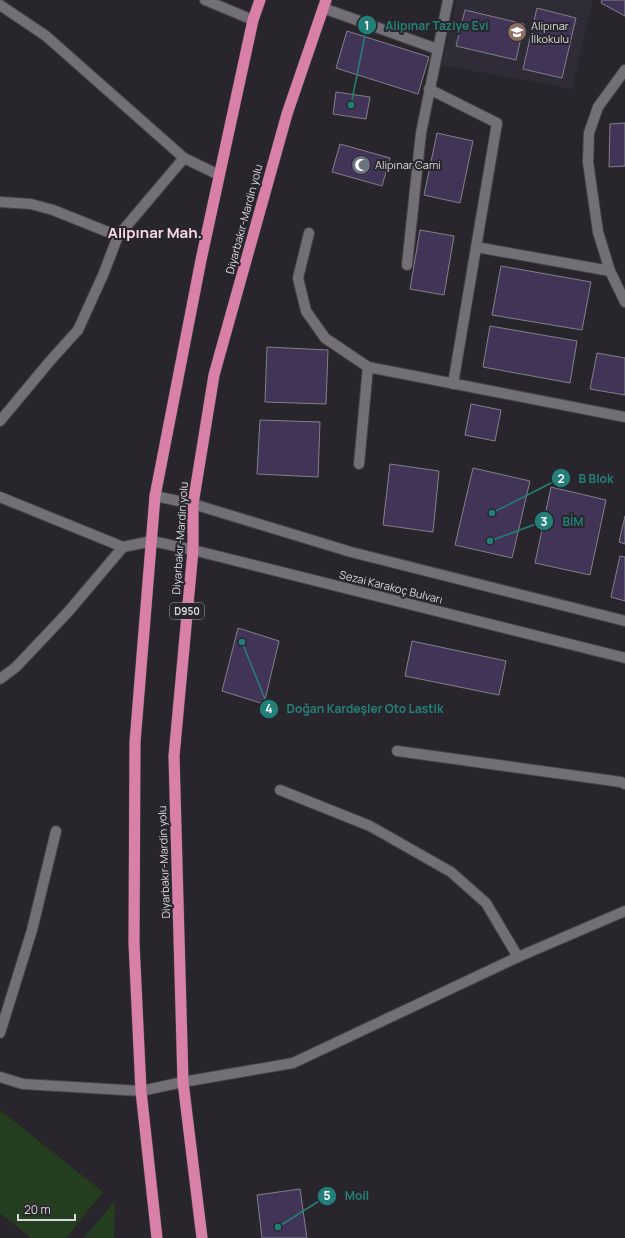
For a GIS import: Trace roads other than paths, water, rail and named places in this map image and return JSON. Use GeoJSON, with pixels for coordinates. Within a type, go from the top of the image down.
{"type":"FeatureCollection","features":[{"type":"Feature","properties":{"kind":"highway"},"geometry":{"type":"LineString","coordinates":[[157,1238],[141,1091],[134,943],[135,742],[155,496],[201,260],[253,20],[260,0]]}},
{"type":"Feature","properties":{"kind":"highway","name":"Diyarbakır-Mardin yolu"},"geometry":{"type":"LineString","coordinates":[[202,1238],[183,1082],[174,756],[192,550],[193,504],[214,375],[287,114],[325,4]]}},
{"type":"Feature","properties":{"kind":"street"},"geometry":{"type":"LineString","coordinates":[[205,0],[253,20]]}},
{"type":"Feature","properties":{"kind":"street"},"geometry":{"type":"LineString","coordinates":[[407,265],[421,132],[448,0]]}},
{"type":"Feature","properties":{"kind":"street"},"geometry":{"type":"LineString","coordinates":[[325,4],[437,50]]}},
{"type":"Feature","properties":{"kind":"street"},"geometry":{"type":"LineString","coordinates":[[0,5],[46,36],[184,158],[219,176]]}},
{"type":"Feature","properties":{"kind":"street"},"geometry":{"type":"LineString","coordinates":[[625,70],[598,107],[589,133],[588,162],[597,224],[610,271],[625,302]]}},
{"type":"Feature","properties":{"kind":"street"},"geometry":{"type":"LineString","coordinates":[[429,90],[497,123],[453,384]]}},
{"type":"Feature","properties":{"kind":"street"},"geometry":{"type":"LineString","coordinates":[[0,422],[50,361],[78,330],[103,275],[118,236],[184,158]]}},
{"type":"Feature","properties":{"kind":"street"},"geometry":{"type":"LineString","coordinates":[[0,202],[31,204],[53,210],[118,236]]}},
{"type":"Feature","properties":{"kind":"street"},"geometry":{"type":"LineString","coordinates":[[308,233],[298,278],[306,311],[326,338],[368,367],[625,417]]}},
{"type":"Feature","properties":{"kind":"street"},"geometry":{"type":"LineString","coordinates":[[476,247],[610,271]]}},
{"type":"Feature","properties":{"kind":"street"},"geometry":{"type":"LineString","coordinates":[[359,464],[368,367]]}},
{"type":"Feature","properties":{"kind":"street"},"geometry":{"type":"LineString","coordinates":[[155,496],[193,504],[352,552],[625,621]]}},
{"type":"Feature","properties":{"kind":"street"},"geometry":{"type":"LineString","coordinates":[[0,497],[123,547],[152,541]]}},
{"type":"Feature","properties":{"kind":"street","name":"Sezai Karakoç Bulvarı"},"geometry":{"type":"LineString","coordinates":[[152,541],[625,658]]}},
{"type":"Feature","properties":{"kind":"street"},"geometry":{"type":"LineString","coordinates":[[0,679],[16,667],[68,612],[123,547]]}},
{"type":"Feature","properties":{"kind":"street"},"geometry":{"type":"LineString","coordinates":[[397,751],[621,782],[625,784]]}},
{"type":"Feature","properties":{"kind":"street"},"geometry":{"type":"LineString","coordinates":[[280,790],[370,826],[451,872],[486,904],[518,957]]}},
{"type":"Feature","properties":{"kind":"street"},"geometry":{"type":"LineString","coordinates":[[0,1033],[4,1006],[32,930],[56,831]]}},
{"type":"Feature","properties":{"kind":"street"},"geometry":{"type":"LineString","coordinates":[[0,1077],[23,1084],[141,1091],[183,1082],[293,1063],[518,957],[625,911]]}},
{"type":"Feature","properties":{"kind":"place","name":"Alipınar İlkokulu"},"geometry":{"type":"Point","coordinates":[517,32]}},
{"type":"Feature","properties":{"kind":"place","name":"Alipınar Taziye Evi"},"geometry":{"type":"Point","coordinates":[351,105]}},
{"type":"Feature","properties":{"kind":"place","name":"Alipınar Cami"},"geometry":{"type":"Point","coordinates":[361,165]}},
{"type":"Feature","properties":{"kind":"place","name":"B Blok"},"geometry":{"type":"Point","coordinates":[492,513]}},
{"type":"Feature","properties":{"kind":"place","name":"BİM"},"geometry":{"type":"Point","coordinates":[490,541]}},
{"type":"Feature","properties":{"kind":"place","name":"Doğan Kardeşler Oto Lastik"},"geometry":{"type":"Point","coordinates":[242,642]}},
{"type":"Feature","properties":{"kind":"place","name":"Moil"},"geometry":{"type":"Point","coordinates":[278,1227]}},
{"type":"Feature","properties":{"kind":"district","name":"Alipınar Mah."},"geometry":{"type":"Point","coordinates":[155,233]}}]}
